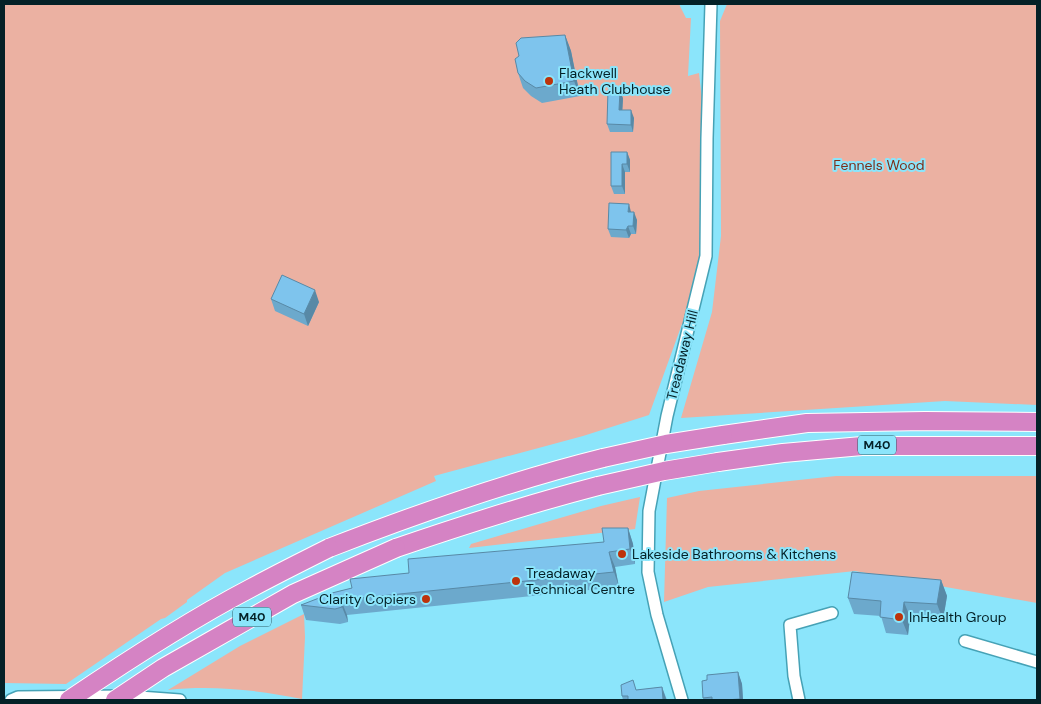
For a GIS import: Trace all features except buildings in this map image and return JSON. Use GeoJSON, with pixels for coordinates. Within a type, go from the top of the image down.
{"type":"FeatureCollection","features":[{"type":"Feature","properties":{"kind":"highway","name":"M40"},"geometry":{"type":"LineString","coordinates":[[69,700],[118,667],[250,588],[329,548],[408,518],[559,469],[666,444],[807,423],[1037,422]]}},
{"type":"Feature","properties":{"kind":"highway","name":"M40"},"geometry":{"type":"LineString","coordinates":[[115,700],[163,668],[293,594],[396,548],[523,507],[598,486],[664,471],[783,452],[862,446],[1037,446]]}},
{"type":"Feature","properties":{"kind":"street","name":"Treadaway Hill"},"geometry":{"type":"LineString","coordinates":[[682,700],[657,615],[648,572],[648,511],[667,416],[706,256],[711,4]]}},
{"type":"Feature","properties":{"kind":"street"},"geometry":{"type":"LineString","coordinates":[[799,700],[794,676],[790,624],[832,613]]}},
{"type":"Feature","properties":{"kind":"street"},"geometry":{"type":"LineString","coordinates":[[965,641],[1037,662]]}},
{"type":"Feature","properties":{"kind":"street"},"geometry":{"type":"LineString","coordinates":[[11,700],[18,697],[126,696],[180,700]]}},
{"type":"Feature","properties":{"kind":"green space"},"geometry":{"type":"Polygon","coordinates":[[[4,4],[679,4],[686,18],[691,18],[688,76],[699,73],[704,118],[705,245],[687,324],[682,324],[649,415],[583,436],[434,476],[436,481],[225,573],[165,618],[66,684],[4,683],[4,4]]]}},
{"type":"Feature","properties":{"kind":"green space","name":"Fennels Wood"},"geometry":{"type":"Polygon","coordinates":[[[727,4],[1037,4],[1037,405],[945,401],[681,418],[712,312],[721,236],[720,21],[727,4]]]}},
{"type":"Feature","properties":{"kind":"green space"},"geometry":{"type":"Polygon","coordinates":[[[836,476],[1037,476],[1037,603],[855,571],[708,587],[664,602],[667,498],[699,491],[836,476]]]}},
{"type":"Feature","properties":{"kind":"green space"},"geometry":{"type":"Polygon","coordinates":[[[640,497],[635,529],[469,548],[471,544],[601,506],[640,497]]]}},
{"type":"Feature","properties":{"kind":"green space"},"geometry":{"type":"Polygon","coordinates":[[[304,614],[305,637],[302,699],[235,689],[201,688],[168,690],[240,646],[304,614]]]}},
{"type":"Feature","properties":{"kind":"place","name":"Flackwell Heath Clubhouse"},"geometry":{"type":"Point","coordinates":[549,81]}},
{"type":"Feature","properties":{"kind":"place","name":"Lakeside Bathrooms & Kitchens"},"geometry":{"type":"Point","coordinates":[622,554]}},
{"type":"Feature","properties":{"kind":"place","name":"Treadaway Technical Centre"},"geometry":{"type":"Point","coordinates":[516,581]}},
{"type":"Feature","properties":{"kind":"place","name":"Clarity Copiers"},"geometry":{"type":"Point","coordinates":[426,599]}},
{"type":"Feature","properties":{"kind":"place","name":"InHealth Group"},"geometry":{"type":"Point","coordinates":[899,617]}}]}
